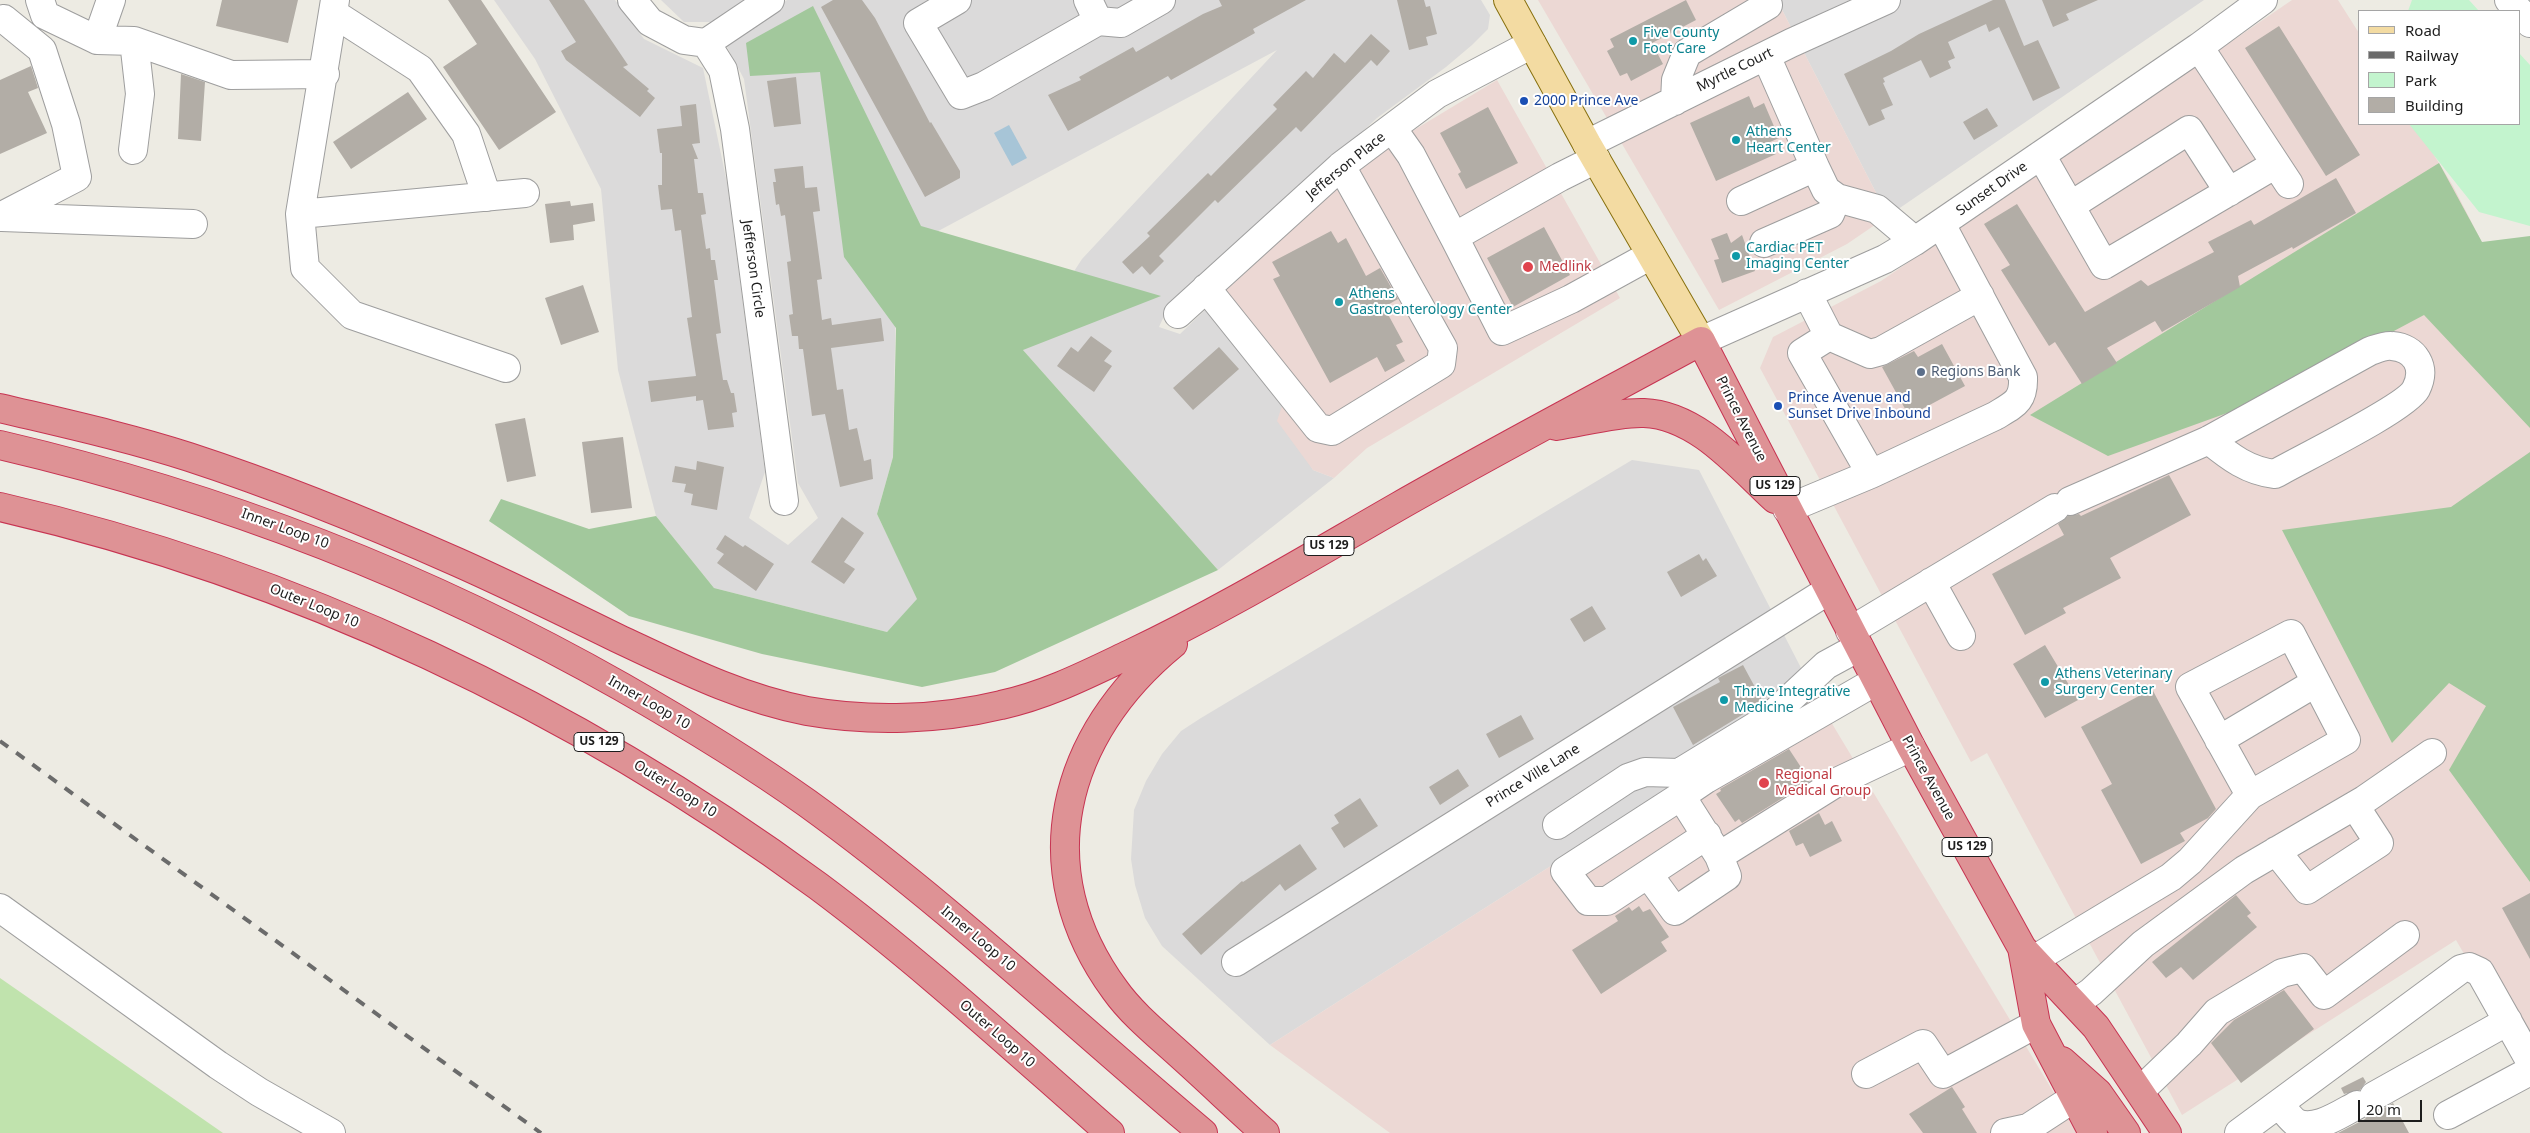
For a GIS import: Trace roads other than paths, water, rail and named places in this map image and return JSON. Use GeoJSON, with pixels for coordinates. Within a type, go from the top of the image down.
{"type":"FeatureCollection","features":[{"type":"Feature","properties":{"kind":"highway","name":"US 129"},"geometry":{"type":"LineString","coordinates":[[0,408],[158,448],[274,486],[367,522],[456,562],[712,683],[759,699],[808,711],[855,716],[903,718],[956,714],[1003,705],[1056,688],[1202,620],[1535,429],[1701,341]]}},
{"type":"Feature","properties":{"kind":"highway","name":"Prince Avenue"},"geometry":{"type":"LineString","coordinates":[[1701,341],[1911,747],[2028,954],[2096,1027],[2167,1133]]}},
{"type":"Feature","properties":{"kind":"highway"},"geometry":{"type":"LineString","coordinates":[[1535,429],[1642,412],[1673,418],[1698,430],[1787,509]]}},
{"type":"Feature","properties":{"kind":"highway","name":"Inner Loop 10"},"geometry":{"type":"LineString","coordinates":[[0,445],[146,483],[336,548],[432,588],[492,617],[550,646],[654,705],[806,802],[891,867],[982,940],[1203,1133]]}},
{"type":"Feature","properties":{"kind":"highway","name":"Outer Loop 10"},"geometry":{"type":"LineString","coordinates":[[0,507],[162,552],[284,593],[462,670],[588,735],[707,808],[819,887],[928,974],[1110,1133]]}},
{"type":"Feature","properties":{"kind":"highway"},"geometry":{"type":"LineString","coordinates":[[1202,620],[1159,655],[1133,680],[1110,708],[1090,740],[1074,777],[1066,818],[1065,851],[1068,892],[1077,922],[1093,958],[1116,992],[1154,1032],[1265,1133]]}},
{"type":"Feature","properties":{"kind":"highway","name":"Prince Avenue"},"geometry":{"type":"LineString","coordinates":[[2028,954],[2036,1024],[2093,1133]]}},
{"type":"Feature","properties":{"kind":"highway"},"geometry":{"type":"LineString","coordinates":[[2048,1048],[2098,1093],[2126,1133]]}},
{"type":"Feature","properties":{"kind":"main road","name":"Prince Avenue"},"geometry":{"type":"LineString","coordinates":[[1508,0],[1591,152],[1701,341]]}},
{"type":"Feature","properties":{"kind":"street"},"geometry":{"type":"LineString","coordinates":[[98,40],[111,0]]}},
{"type":"Feature","properties":{"kind":"street"},"geometry":{"type":"LineString","coordinates":[[632,0],[650,22],[684,40],[706,43],[770,0]]}},
{"type":"Feature","properties":{"kind":"street"},"geometry":{"type":"LineString","coordinates":[[957,0],[918,23],[961,95],[984,86],[1093,10],[1120,23],[1161,0]]}},
{"type":"Feature","properties":{"kind":"street","name":"Myrtle Court"},"geometry":{"type":"LineString","coordinates":[[1454,237],[1560,177],[1591,152],[1675,100],[1791,43],[1886,0]]}},
{"type":"Feature","properties":{"kind":"street"},"geometry":{"type":"LineString","coordinates":[[2509,0],[2518,10]]}},
{"type":"Feature","properties":{"kind":"street","name":"Sunset Drive"},"geometry":{"type":"LineString","coordinates":[[1701,341],[1886,258],[1915,241],[2200,47],[2259,1]]}},
{"type":"Feature","properties":{"kind":"street"},"geometry":{"type":"LineString","coordinates":[[1675,100],[1676,80],[1687,53],[1767,3],[1791,43]]}},
{"type":"Feature","properties":{"kind":"street"},"geometry":{"type":"LineString","coordinates":[[0,217],[77,177],[66,124],[42,50],[2,20],[19,6],[42,7],[98,40],[134,41],[230,75],[325,74]]}},
{"type":"Feature","properties":{"kind":"street"},"geometry":{"type":"LineString","coordinates":[[487,197],[466,134],[420,69],[334,6],[325,74],[300,214],[305,268],[352,315],[506,368]]}},
{"type":"Feature","properties":{"kind":"street"},"geometry":{"type":"LineString","coordinates":[[2520,12],[2530,23]]}},
{"type":"Feature","properties":{"kind":"street"},"geometry":{"type":"LineString","coordinates":[[133,150],[140,94],[134,41]]}},
{"type":"Feature","properties":{"kind":"street","name":"Jefferson Circle"},"geometry":{"type":"LineString","coordinates":[[706,43],[723,70],[735,129],[784,501]]}},
{"type":"Feature","properties":{"kind":"street","name":"Jefferson Place"},"geometry":{"type":"LineString","coordinates":[[1178,314],[1341,166],[1437,94],[1532,44]]}},
{"type":"Feature","properties":{"kind":"street"},"geometry":{"type":"LineString","coordinates":[[2041,155],[2104,265],[2229,192],[2283,174],[2200,47]]}},
{"type":"Feature","properties":{"kind":"street"},"geometry":{"type":"LineString","coordinates":[[1766,56],[1826,190],[1837,198],[1877,209],[1915,241]]}},
{"type":"Feature","properties":{"kind":"street"},"geometry":{"type":"LineString","coordinates":[[1392,128],[1411,155],[1502,332],[1571,299],[1652,255]]}},
{"type":"Feature","properties":{"kind":"street"},"geometry":{"type":"LineString","coordinates":[[2070,206],[2188,130],[2229,192]]}},
{"type":"Feature","properties":{"kind":"street"},"geometry":{"type":"LineString","coordinates":[[1206,288],[1318,428],[1332,431],[1441,364],[1443,348],[1341,166]]}},
{"type":"Feature","properties":{"kind":"street"},"geometry":{"type":"LineString","coordinates":[[1740,200],[1816,167]]}},
{"type":"Feature","properties":{"kind":"street"},"geometry":{"type":"LineString","coordinates":[[300,214],[525,193]]}},
{"type":"Feature","properties":{"kind":"street"},"geometry":{"type":"LineString","coordinates":[[1764,244],[1830,214],[1837,198]]}},
{"type":"Feature","properties":{"kind":"street"},"geometry":{"type":"LineString","coordinates":[[0,217],[193,224]]}},
{"type":"Feature","properties":{"kind":"street"},"geometry":{"type":"LineString","coordinates":[[1787,509],[1871,474],[1995,416],[2014,405],[2023,392],[2022,377],[1941,224]]}},
{"type":"Feature","properties":{"kind":"street"},"geometry":{"type":"LineString","coordinates":[[1807,293],[1829,336],[1870,354],[1881,351],[1980,296]]}},
{"type":"Feature","properties":{"kind":"street"},"geometry":{"type":"LineString","coordinates":[[1829,336],[1802,353],[1871,474]]}},
{"type":"Feature","properties":{"kind":"street"},"geometry":{"type":"LineString","coordinates":[[1556,825],[1628,778],[1646,772],[1679,773],[1769,718],[1854,639],[1931,582],[2062,504],[2209,440],[2370,351],[2390,345],[2408,350],[2418,358],[2420,370],[2416,390],[2388,412],[2275,474],[2259,472],[2235,461],[2209,440]]}},
{"type":"Feature","properties":{"kind":"street"},"geometry":{"type":"LineString","coordinates":[[1931,582],[1961,636]]}},
{"type":"Feature","properties":{"kind":"street","name":"Prince Ville Lane"},"geometry":{"type":"LineString","coordinates":[[1236,962],[1829,590]]}},
{"type":"Feature","properties":{"kind":"street"},"geometry":{"type":"LineString","coordinates":[[2028,954],[2171,877],[2190,861],[2250,796],[2346,740],[2291,634],[2190,687],[2250,796]]}},
{"type":"Feature","properties":{"kind":"street"},"geometry":{"type":"LineString","coordinates":[[1876,681],[1706,779],[1565,871],[1588,901],[1607,901],[1648,874],[1713,846],[1838,781],[1911,747]]}},
{"type":"Feature","properties":{"kind":"street"},"geometry":{"type":"LineString","coordinates":[[2219,740],[2315,683]]}},
{"type":"Feature","properties":{"kind":"street"},"geometry":{"type":"LineString","coordinates":[[2074,1003],[2091,992],[2142,944],[2244,870],[2355,806],[2432,753]]}},
{"type":"Feature","properties":{"kind":"street"},"geometry":{"type":"LineString","coordinates":[[1648,874],[1675,911],[1728,876],[1713,846],[1681,796]]}},
{"type":"Feature","properties":{"kind":"street"},"geometry":{"type":"LineString","coordinates":[[2276,851],[2308,890],[2380,844],[2355,806]]}},
{"type":"Feature","properties":{"kind":"street"},"geometry":{"type":"LineString","coordinates":[[0,908],[218,1065],[259,1092],[330,1133]]}},
{"type":"Feature","properties":{"kind":"street"},"geometry":{"type":"LineString","coordinates":[[2140,1091],[2189,1044],[2217,1012],[2282,973],[2303,968],[2324,995],[2405,935]]}},
{"type":"Feature","properties":{"kind":"street"},"geometry":{"type":"LineString","coordinates":[[2239,1133],[2461,969],[2469,967],[2480,972],[2530,1061]]}},
{"type":"Feature","properties":{"kind":"street"},"geometry":{"type":"LineString","coordinates":[[2279,1104],[2295,1122],[2303,1126],[2320,1125],[2508,1021]]}},
{"type":"Feature","properties":{"kind":"street"},"geometry":{"type":"LineString","coordinates":[[1866,1074],[1923,1044],[1943,1074],[2036,1024]]}},
{"type":"Feature","properties":{"kind":"street"},"geometry":{"type":"LineString","coordinates":[[2448,1115],[2530,1071]]}},
{"type":"Feature","properties":{"kind":"street"},"geometry":{"type":"LineString","coordinates":[[2005,1133],[2028,1128],[2074,1098]]}},
{"type":"Feature","properties":{"kind":"water"},"geometry":{"type":"Polygon","coordinates":[[[1009,125],[1027,158],[1012,166],[994,133],[1009,125]]]}},
{"type":"Feature","properties":{"kind":"railway"},"geometry":{"type":"LineString","coordinates":[[0,741],[541,1133]]}},
{"type":"Feature","properties":{"kind":"place","name":"Five County Foot Care"},"geometry":{"type":"Point","coordinates":[1633,41]}},
{"type":"Feature","properties":{"kind":"place","name":"2000 Prince Ave"},"geometry":{"type":"Point","coordinates":[1524,101]}},
{"type":"Feature","properties":{"kind":"place","name":"Athens Heart Center"},"geometry":{"type":"Point","coordinates":[1736,140]}},
{"type":"Feature","properties":{"kind":"place","name":"Cardiac PET Imaging Center"},"geometry":{"type":"Point","coordinates":[1736,256]}},
{"type":"Feature","properties":{"kind":"place","name":"Medlink"},"geometry":{"type":"Point","coordinates":[1528,267]}},
{"type":"Feature","properties":{"kind":"place","name":"Athens Gastroenterology Center"},"geometry":{"type":"Point","coordinates":[1339,302]}},
{"type":"Feature","properties":{"kind":"place","name":"Regions Bank"},"geometry":{"type":"Point","coordinates":[1921,372]}},
{"type":"Feature","properties":{"kind":"place","name":"Prince Avenue and Sunset Drive Inbound"},"geometry":{"type":"Point","coordinates":[1778,406]}},
{"type":"Feature","properties":{"kind":"place","name":"Athens Veterinary Surgery Center"},"geometry":{"type":"Point","coordinates":[2045,682]}},
{"type":"Feature","properties":{"kind":"place","name":"Thrive Integrative Medicine"},"geometry":{"type":"Point","coordinates":[1724,700]}},
{"type":"Feature","properties":{"kind":"place","name":"Regional Medical Group"},"geometry":{"type":"Point","coordinates":[1764,783]}}]}
